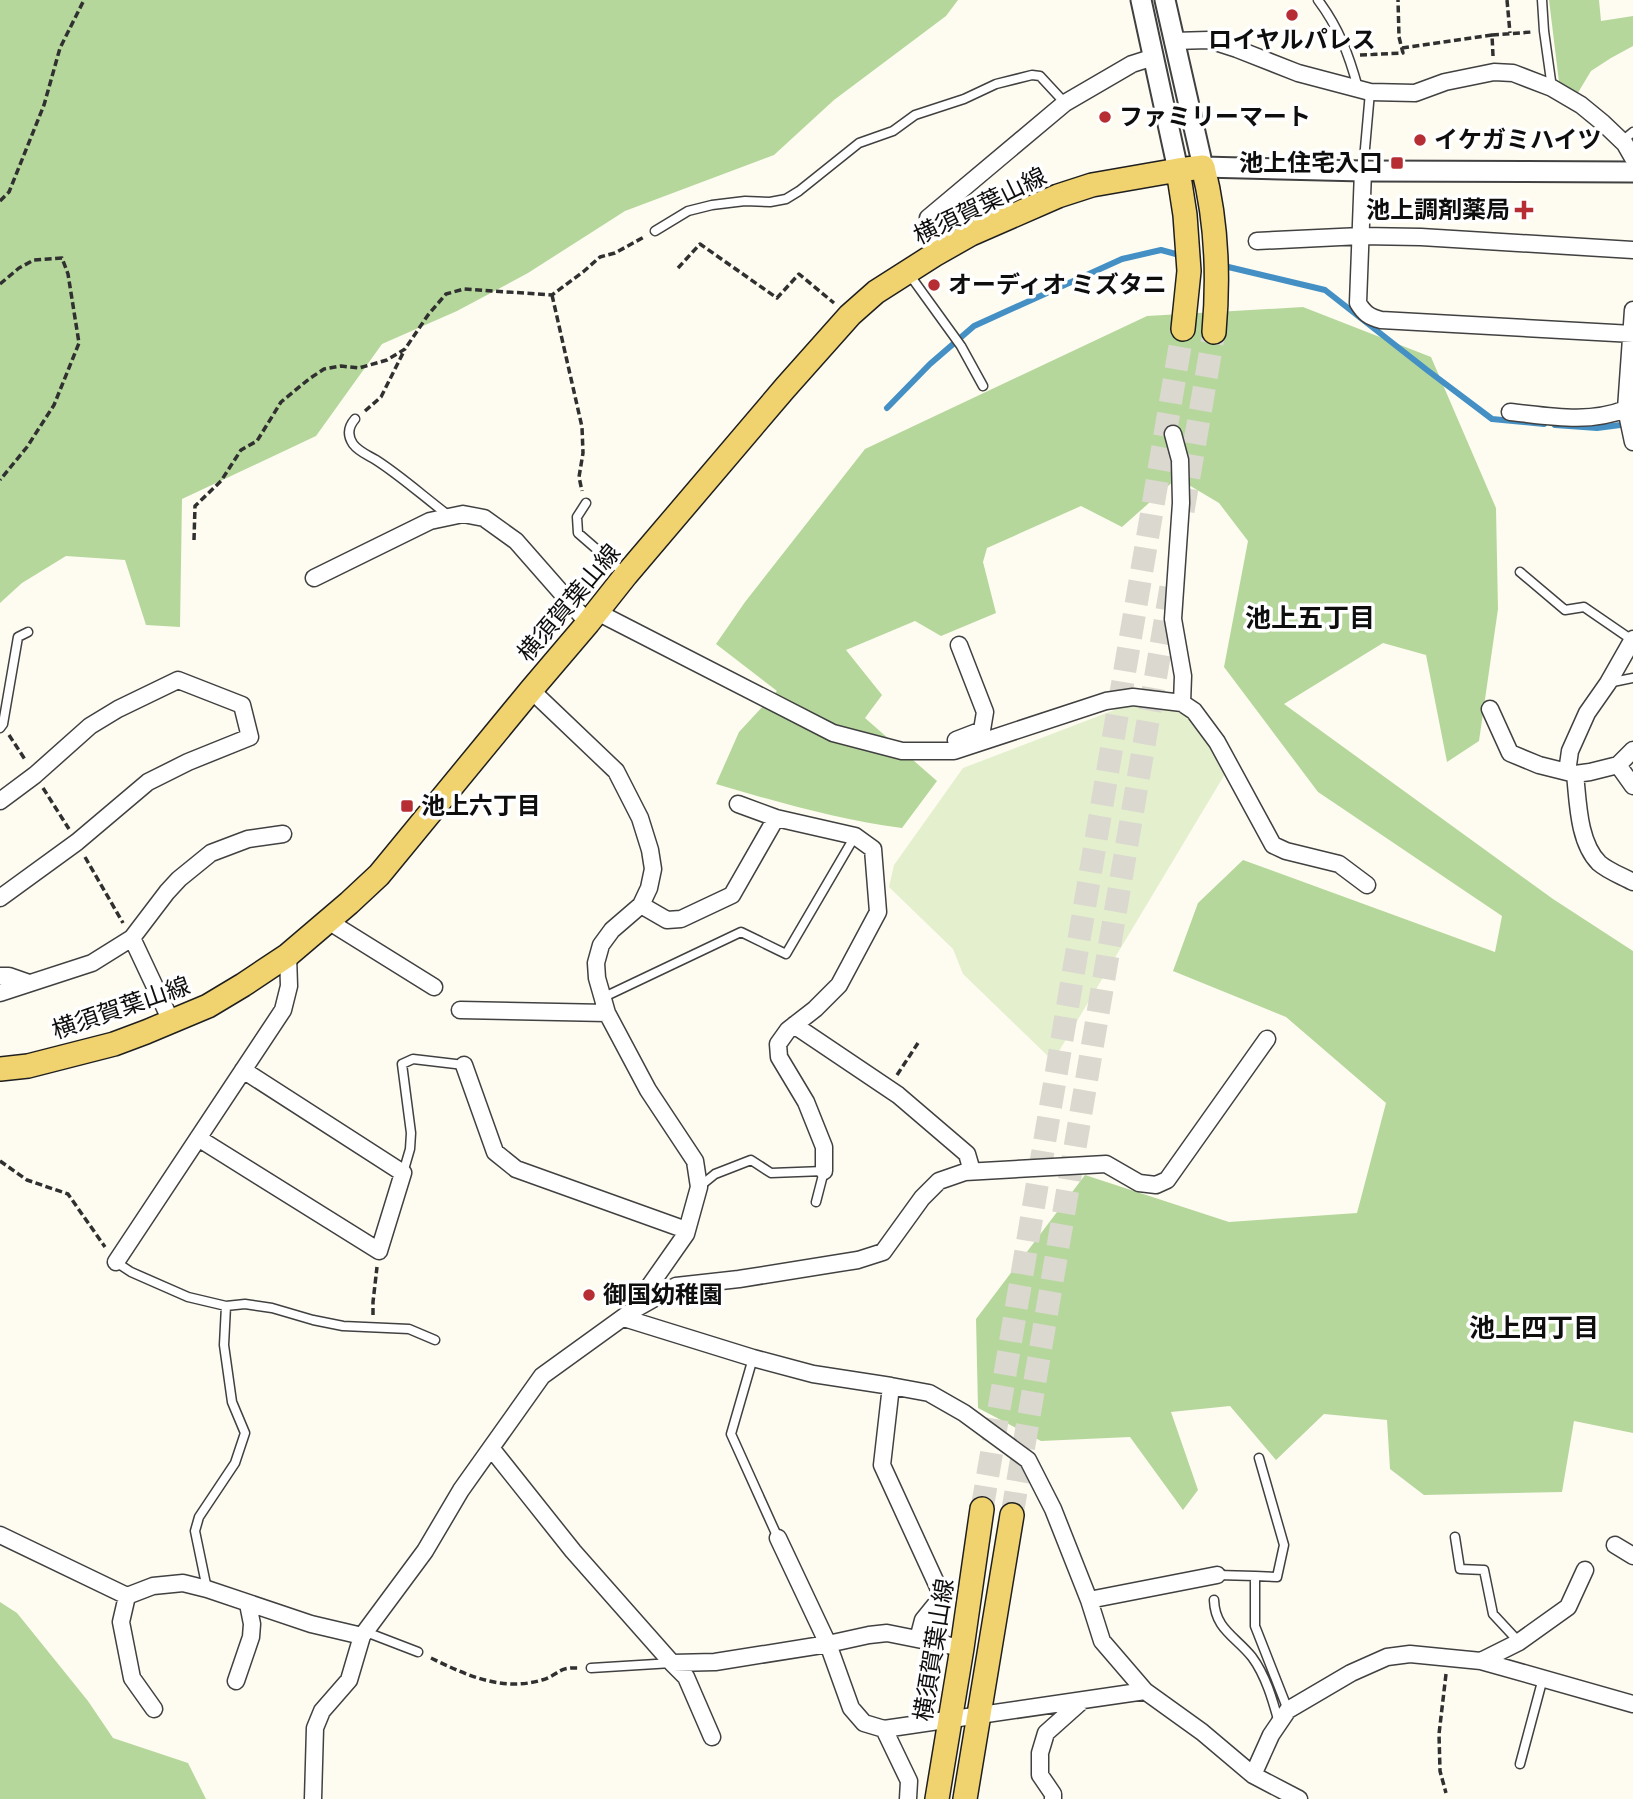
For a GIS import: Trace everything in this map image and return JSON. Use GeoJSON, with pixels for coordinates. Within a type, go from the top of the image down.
{"type":"FeatureCollection","features":[{"type":"Feature","properties":{"kind":"main road","name":"横須賀葉山線"},"geometry":{"type":"LineString","coordinates":[[0,1069],[28,1066],[114,1044],[208,1006],[288,955],[328,921],[379,875],[776,398],[850,316],[876,292],[971,234],[1058,196],[1092,185],[1203,167]]}},
{"type":"Feature","properties":{"kind":"main road"},"geometry":{"type":"LineString","coordinates":[[1203,167],[1211,198],[1216,245],[1218,290],[1214,332]]}},
{"type":"Feature","properties":{"kind":"main road"},"geometry":{"type":"LineString","coordinates":[[1178,170],[1189,271],[1183,329]]}},
{"type":"Feature","properties":{"kind":"main road","name":"横須賀葉山線"},"geometry":{"type":"LineString","coordinates":[[937,1799],[982,1509]]}},
{"type":"Feature","properties":{"kind":"main road"},"geometry":{"type":"LineString","coordinates":[[965,1799],[1012,1515]]}},
{"type":"Feature","properties":{"kind":"street"},"geometry":{"type":"LineString","coordinates":[[1141,0],[1178,170]]}},
{"type":"Feature","properties":{"kind":"street"},"geometry":{"type":"LineString","coordinates":[[1165,0],[1203,167],[1633,172]]}},
{"type":"Feature","properties":{"kind":"street"},"geometry":{"type":"LineString","coordinates":[[1173,41],[1209,40],[1237,48],[1298,74],[1364,90],[1415,93],[1445,82],[1494,72],[1513,74],[1552,88],[1627,137],[1633,159]]}},
{"type":"Feature","properties":{"kind":"street"},"geometry":{"type":"LineString","coordinates":[[934,255],[928,218],[1065,103],[1132,64],[1154,57]]}},
{"type":"Feature","properties":{"kind":"street"},"geometry":{"type":"LineString","coordinates":[[1363,170],[1358,303],[1371,318],[1632,334]]}},
{"type":"Feature","properties":{"kind":"street"},"geometry":{"type":"LineString","coordinates":[[1257,241],[1361,236],[1420,237],[1633,250]]}},
{"type":"Feature","properties":{"kind":"street"},"geometry":{"type":"LineString","coordinates":[[1633,310],[1626,409],[1633,442]]}},
{"type":"Feature","properties":{"kind":"street"},"geometry":{"type":"LineString","coordinates":[[1510,412],[1578,418],[1608,416],[1626,409]]}},
{"type":"Feature","properties":{"kind":"street"},"geometry":{"type":"LineString","coordinates":[[1173,435],[1180,460],[1181,503],[1173,619],[1183,676],[1182,703]]}},
{"type":"Feature","properties":{"kind":"street"},"geometry":{"type":"LineString","coordinates":[[314,578],[430,521],[463,514],[484,518],[516,541],[592,618],[833,733],[902,751],[954,751],[1106,701],[1133,697],[1182,703],[1194,711],[1217,742],[1273,845],[1286,852],[1339,864],[1367,886]]}},
{"type":"Feature","properties":{"kind":"street"},"geometry":{"type":"LineString","coordinates":[[1632,640],[1608,683],[1587,713],[1570,751],[1571,773],[1582,828],[1591,852],[1613,872],[1633,881]]}},
{"type":"Feature","properties":{"kind":"street"},"geometry":{"type":"LineString","coordinates":[[954,751],[953,742],[982,730],[985,712],[959,645]]}},
{"type":"Feature","properties":{"kind":"street"},"geometry":{"type":"LineString","coordinates":[[0,801],[35,775],[90,726],[178,680],[242,705],[250,737],[188,762],[148,782],[77,842],[0,898]]}},
{"type":"Feature","properties":{"kind":"street"},"geometry":{"type":"LineString","coordinates":[[531,690],[615,771],[640,817],[653,869],[649,888],[641,905],[612,930],[601,945],[596,963],[597,978],[604,1005],[648,1090],[695,1161],[699,1187],[686,1234],[628,1314]]}},
{"type":"Feature","properties":{"kind":"street"},"geometry":{"type":"LineString","coordinates":[[1490,709],[1510,753],[1539,765],[1571,773],[1590,772],[1618,765],[1633,750]]}},
{"type":"Feature","properties":{"kind":"street"},"geometry":{"type":"LineString","coordinates":[[1618,765],[1633,786]]}},
{"type":"Feature","properties":{"kind":"street"},"geometry":{"type":"LineString","coordinates":[[738,804],[776,818],[855,836],[873,849],[878,912],[839,985],[815,1009],[788,1030],[778,1044],[779,1057],[806,1102],[824,1147],[824,1171]]}},
{"type":"Feature","properties":{"kind":"street"},"geometry":{"type":"LineString","coordinates":[[641,905],[667,920],[681,919],[732,895],[776,818]]}},
{"type":"Feature","properties":{"kind":"street"},"geometry":{"type":"LineString","coordinates":[[0,993],[92,963],[132,938],[179,879],[211,853],[248,839],[283,834]]}},
{"type":"Feature","properties":{"kind":"street"},"geometry":{"type":"LineString","coordinates":[[328,921],[434,987]]}},
{"type":"Feature","properties":{"kind":"street"},"geometry":{"type":"LineString","coordinates":[[132,938],[171,1021]]}},
{"type":"Feature","properties":{"kind":"street"},"geometry":{"type":"LineString","coordinates":[[116,1262],[283,1010],[289,986],[288,955]]}},
{"type":"Feature","properties":{"kind":"street"},"geometry":{"type":"LineString","coordinates":[[0,976],[9,976],[29,983]]}},
{"type":"Feature","properties":{"kind":"street"},"geometry":{"type":"LineString","coordinates":[[460,1010],[604,1005]]}},
{"type":"Feature","properties":{"kind":"street"},"geometry":{"type":"LineString","coordinates":[[794,1025],[889,1088],[967,1154],[972,1171]]}},
{"type":"Feature","properties":{"kind":"street"},"geometry":{"type":"LineString","coordinates":[[313,1799],[315,1728],[322,1711],[349,1680],[364,1634],[425,1551],[461,1490],[542,1376],[628,1314],[676,1286],[818,1267],[858,1260],[883,1252],[922,1198],[939,1181],[965,1172],[1106,1164],[1139,1183],[1156,1185],[1167,1181],[1268,1039]]}},
{"type":"Feature","properties":{"kind":"street"},"geometry":{"type":"LineString","coordinates":[[464,1065],[495,1152],[516,1170],[686,1230]]}},
{"type":"Feature","properties":{"kind":"street"},"geometry":{"type":"LineString","coordinates":[[198,1138],[379,1251],[403,1173],[243,1070]]}},
{"type":"Feature","properties":{"kind":"street"},"geometry":{"type":"LineString","coordinates":[[628,1314],[753,1358],[813,1374],[929,1393],[964,1413],[1028,1460],[1053,1509],[1089,1600],[1102,1642],[1145,1691],[1202,1732],[1253,1775],[1299,1799]]}},
{"type":"Feature","properties":{"kind":"street"},"geometry":{"type":"LineString","coordinates":[[891,1386],[882,1465],[939,1587],[940,1599],[923,1620],[918,1639]]}},
{"type":"Feature","properties":{"kind":"street"},"geometry":{"type":"LineString","coordinates":[[491,1448],[573,1551],[686,1677],[712,1737]]}},
{"type":"Feature","properties":{"kind":"street"},"geometry":{"type":"LineString","coordinates":[[0,1535],[127,1595],[153,1586],[183,1583],[312,1624],[364,1634]]}},
{"type":"Feature","properties":{"kind":"street"},"geometry":{"type":"LineString","coordinates":[[778,1538],[828,1644],[851,1708],[864,1723],[884,1729],[1145,1691]]}},
{"type":"Feature","properties":{"kind":"street"},"geometry":{"type":"LineString","coordinates":[[1615,1545],[1633,1556]]}},
{"type":"Feature","properties":{"kind":"street"},"geometry":{"type":"LineString","coordinates":[[1480,1661],[1519,1642],[1568,1607],[1584,1570]]}},
{"type":"Feature","properties":{"kind":"street"},"geometry":{"type":"LineString","coordinates":[[1089,1600],[1217,1574]]}},
{"type":"Feature","properties":{"kind":"street"},"geometry":{"type":"LineString","coordinates":[[127,1595],[121,1622],[132,1678],[154,1709]]}},
{"type":"Feature","properties":{"kind":"street"},"geometry":{"type":"LineString","coordinates":[[236,1681],[251,1637],[248,1604]]}},
{"type":"Feature","properties":{"kind":"street"},"geometry":{"type":"LineString","coordinates":[[672,1664],[715,1661],[887,1633],[962,1648]]}},
{"type":"Feature","properties":{"kind":"street"},"geometry":{"type":"LineString","coordinates":[[1253,1775],[1271,1735],[1283,1717],[1350,1672],[1387,1657],[1410,1654],[1480,1661],[1633,1704]]}},
{"type":"Feature","properties":{"kind":"street"},"geometry":{"type":"LineString","coordinates":[[1054,1799],[1040,1775],[1040,1753],[1046,1733],[1083,1700]]}},
{"type":"Feature","properties":{"kind":"street"},"geometry":{"type":"LineString","coordinates":[[884,1729],[909,1781],[908,1799]]}},
{"type":"Feature","properties":{"kind":"lane"},"geometry":{"type":"LineString","coordinates":[[1318,0],[1332,19],[1364,90],[1363,170]]}},
{"type":"Feature","properties":{"kind":"lane"},"geometry":{"type":"LineString","coordinates":[[1542,0],[1552,88]]}},
{"type":"Feature","properties":{"kind":"lane"},"geometry":{"type":"LineString","coordinates":[[655,231],[688,211],[712,205],[786,199],[859,143],[893,131],[915,115],[996,85],[1032,75],[1040,76],[1065,103]]}},
{"type":"Feature","properties":{"kind":"lane"},"geometry":{"type":"LineString","coordinates":[[907,272],[961,346],[983,386]]}},
{"type":"Feature","properties":{"kind":"lane"},"geometry":{"type":"LineString","coordinates":[[355,419],[349,425],[352,443],[450,517]]}},
{"type":"Feature","properties":{"kind":"lane"},"geometry":{"type":"LineString","coordinates":[[586,503],[577,517],[578,533],[626,575]]}},
{"type":"Feature","properties":{"kind":"lane"},"geometry":{"type":"LineString","coordinates":[[1520,572],[1565,610],[1584,607],[1632,640]]}},
{"type":"Feature","properties":{"kind":"lane"},"geometry":{"type":"LineString","coordinates":[[0,728],[3,724],[18,637],[28,632]]}},
{"type":"Feature","properties":{"kind":"lane"},"geometry":{"type":"LineString","coordinates":[[1608,683],[1633,678]]}},
{"type":"Feature","properties":{"kind":"lane"},"geometry":{"type":"LineString","coordinates":[[604,1005],[741,932],[786,954],[855,836]]}},
{"type":"Feature","properties":{"kind":"lane"},"geometry":{"type":"LineString","coordinates":[[403,1173],[410,1149],[411,1133],[402,1064],[413,1059],[464,1065]]}},
{"type":"Feature","properties":{"kind":"lane"},"geometry":{"type":"LineString","coordinates":[[699,1187],[715,1174],[751,1160],[771,1173],[824,1171],[816,1202]]}},
{"type":"Feature","properties":{"kind":"lane"},"geometry":{"type":"LineString","coordinates":[[116,1262],[131,1272],[188,1297],[226,1306],[245,1304],[272,1308],[343,1326],[409,1329],[435,1340]]}},
{"type":"Feature","properties":{"kind":"lane"},"geometry":{"type":"LineString","coordinates":[[208,1589],[195,1531],[199,1517],[235,1463],[245,1433],[232,1402],[224,1345],[226,1306]]}},
{"type":"Feature","properties":{"kind":"lane"},"geometry":{"type":"LineString","coordinates":[[753,1358],[731,1434],[778,1538]]}},
{"type":"Feature","properties":{"kind":"lane"},"geometry":{"type":"LineString","coordinates":[[1217,1574],[1277,1577],[1284,1545],[1259,1458]]}},
{"type":"Feature","properties":{"kind":"lane"},"geometry":{"type":"LineString","coordinates":[[1455,1537],[1460,1569],[1485,1570],[1493,1614],[1519,1642]]}},
{"type":"Feature","properties":{"kind":"lane"},"geometry":{"type":"LineString","coordinates":[[1255,1576],[1255,1626],[1283,1717]]}},
{"type":"Feature","properties":{"kind":"lane"},"geometry":{"type":"LineString","coordinates":[[1214,1600],[1214,1614],[1253,1659],[1283,1717]]}},
{"type":"Feature","properties":{"kind":"lane"},"geometry":{"type":"LineString","coordinates":[[364,1634],[418,1652]]}},
{"type":"Feature","properties":{"kind":"lane"},"geometry":{"type":"LineString","coordinates":[[591,1668],[672,1664]]}},
{"type":"Feature","properties":{"kind":"lane"},"geometry":{"type":"LineString","coordinates":[[1520,1764],[1543,1678]]}},
{"type":"Feature","properties":{"kind":"path"},"geometry":{"type":"LineString","coordinates":[[0,201],[9,192],[44,106],[60,48],[84,0]]}},
{"type":"Feature","properties":{"kind":"path"},"geometry":{"type":"LineString","coordinates":[[1350,56],[1403,53],[1399,37],[1398,0]]}},
{"type":"Feature","properties":{"kind":"path"},"geometry":{"type":"LineString","coordinates":[[1507,0],[1510,33]]}},
{"type":"Feature","properties":{"kind":"path"},"geometry":{"type":"LineString","coordinates":[[1402,48],[1492,35],[1544,31]]}},
{"type":"Feature","properties":{"kind":"path"},"geometry":{"type":"LineString","coordinates":[[1492,35],[1494,72]]}},
{"type":"Feature","properties":{"kind":"path"},"geometry":{"type":"LineString","coordinates":[[355,419],[381,397],[405,349],[446,294],[464,289],[552,295],[600,257],[615,253],[655,231]]}},
{"type":"Feature","properties":{"kind":"path"},"geometry":{"type":"LineString","coordinates":[[678,268],[700,244],[777,298],[799,274],[850,316]]}},
{"type":"Feature","properties":{"kind":"path"},"geometry":{"type":"LineString","coordinates":[[0,284],[19,268],[34,260],[62,258],[68,274],[79,343],[54,405],[27,447],[0,480]]}},
{"type":"Feature","properties":{"kind":"path"},"geometry":{"type":"LineString","coordinates":[[552,295],[582,427],[583,453],[579,477],[586,503]]}},
{"type":"Feature","properties":{"kind":"path"},"geometry":{"type":"LineString","coordinates":[[194,540],[195,506],[221,481],[242,450],[257,441],[281,402],[324,369],[341,366],[359,368],[387,360],[405,349]]}},
{"type":"Feature","properties":{"kind":"path"},"geometry":{"type":"LineString","coordinates":[[889,1088],[918,1043]]}},
{"type":"Feature","properties":{"kind":"path"},"geometry":{"type":"LineString","coordinates":[[0,1161],[27,1181],[68,1194],[116,1262]]}},
{"type":"Feature","properties":{"kind":"path"},"geometry":{"type":"LineString","coordinates":[[374,1327],[373,1302],[379,1251]]}},
{"type":"Feature","properties":{"kind":"path"},"geometry":{"type":"LineString","coordinates":[[418,1652],[468,1676],[511,1685],[544,1680],[565,1668],[591,1668]]}},
{"type":"Feature","properties":{"kind":"path"},"geometry":{"type":"LineString","coordinates":[[1446,1793],[1440,1770],[1439,1734],[1448,1658]]}},
{"type":"Feature","properties":{"kind":"green space"},"geometry":{"type":"Polygon","coordinates":[[[0,0],[958,0],[946,16],[834,100],[774,155],[625,211],[528,273],[457,311],[382,344],[316,436],[182,499],[180,627],[146,625],[125,560],[66,556],[22,583],[0,603],[0,0]]]}},
{"type":"Feature","properties":{"kind":"green space"},"geometry":{"type":"Polygon","coordinates":[[[1549,0],[1599,0],[1601,21],[1633,16],[1633,46],[1591,71],[1576,96],[1559,82],[1549,0]]]}},
{"type":"Feature","properties":{"kind":"green space"},"geometry":{"type":"Polygon","coordinates":[[[1303,307],[1431,357],[1496,508],[1498,609],[1479,741],[1447,762],[1426,655],[1383,643],[1284,704],[1553,899],[1633,951],[1633,1433],[1574,1421],[1562,1492],[1424,1495],[1390,1469],[1387,1420],[1324,1414],[1276,1460],[1230,1406],[1171,1412],[1198,1490],[1183,1510],[1130,1437],[1041,1441],[978,1408],[976,1319],[1085,1175],[1229,1222],[1357,1213],[1386,1103],[1286,1017],[1173,971],[1198,903],[1243,860],[1495,952],[1502,916],[1318,792],[1224,667],[1248,541],[1219,503],[1177,478],[1122,527],[1081,506],[987,548],[983,562],[996,613],[941,636],[915,621],[846,650],[882,695],[865,718],[937,781],[902,828],[785,804],[716,784],[739,732],[777,691],[716,644],[745,602],[865,449],[1147,316],[1303,307]]]}},
{"type":"Feature","properties":{"kind":"green space"},"geometry":{"type":"Polygon","coordinates":[[[1130,704],[1171,709],[1193,719],[1228,769],[1053,1061],[963,974],[953,949],[889,887],[894,865],[963,768],[1130,704]]]}},
{"type":"Feature","properties":{"kind":"green space"},"geometry":{"type":"Polygon","coordinates":[[[0,1602],[17,1613],[88,1701],[113,1738],[188,1763],[206,1799],[0,1799],[0,1602]]]}},
{"type":"Feature","properties":{"kind":"waterway"},"geometry":{"type":"LineString","coordinates":[[887,408],[930,364],[974,326],[1122,259],[1161,250],[1183,256]]}},
{"type":"Feature","properties":{"kind":"waterway"},"geometry":{"type":"LineString","coordinates":[[1220,265],[1325,290],[1492,419],[1544,424]]}},
{"type":"Feature","properties":{"kind":"waterway"},"geometry":{"type":"LineString","coordinates":[[1555,425],[1597,428],[1628,424]]}},
{"type":"Feature","properties":{"kind":"tunnel"},"geometry":{"type":"LineString","coordinates":[[982,1509],[1183,329]]}},
{"type":"Feature","properties":{"kind":"tunnel"},"geometry":{"type":"LineString","coordinates":[[1183,511],[1214,332]]}},
{"type":"Feature","properties":{"kind":"tunnel"},"geometry":{"type":"LineString","coordinates":[[1012,1515],[1171,587]]}},
{"type":"Feature","properties":{"kind":"place","name":"ロイヤルパレス"},"geometry":{"type":"Point","coordinates":[1292,15]}},
{"type":"Feature","properties":{"kind":"place","name":"ファミリーマート"},"geometry":{"type":"Point","coordinates":[1105,117]}},
{"type":"Feature","properties":{"kind":"place","name":"イケガミハイツ"},"geometry":{"type":"Point","coordinates":[1420,140]}},
{"type":"Feature","properties":{"kind":"place","name":"池上住宅入口"},"geometry":{"type":"Point","coordinates":[1397,163]}},
{"type":"Feature","properties":{"kind":"place","name":"池上調剤薬局"},"geometry":{"type":"Point","coordinates":[1524,210]}},
{"type":"Feature","properties":{"kind":"place","name":"オーディオ ミズタニ"},"geometry":{"type":"Point","coordinates":[934,285]}},
{"type":"Feature","properties":{"kind":"place","name":"池上六丁目"},"geometry":{"type":"Point","coordinates":[407,806]}},
{"type":"Feature","properties":{"kind":"place","name":"御国幼稚園"},"geometry":{"type":"Point","coordinates":[589,1295]}},
{"type":"Feature","properties":{"kind":"district","name":"池上五丁目"},"geometry":{"type":"Point","coordinates":[1310,618]}},
{"type":"Feature","properties":{"kind":"district","name":"池上四丁目"},"geometry":{"type":"Point","coordinates":[1534,1328]}}]}
